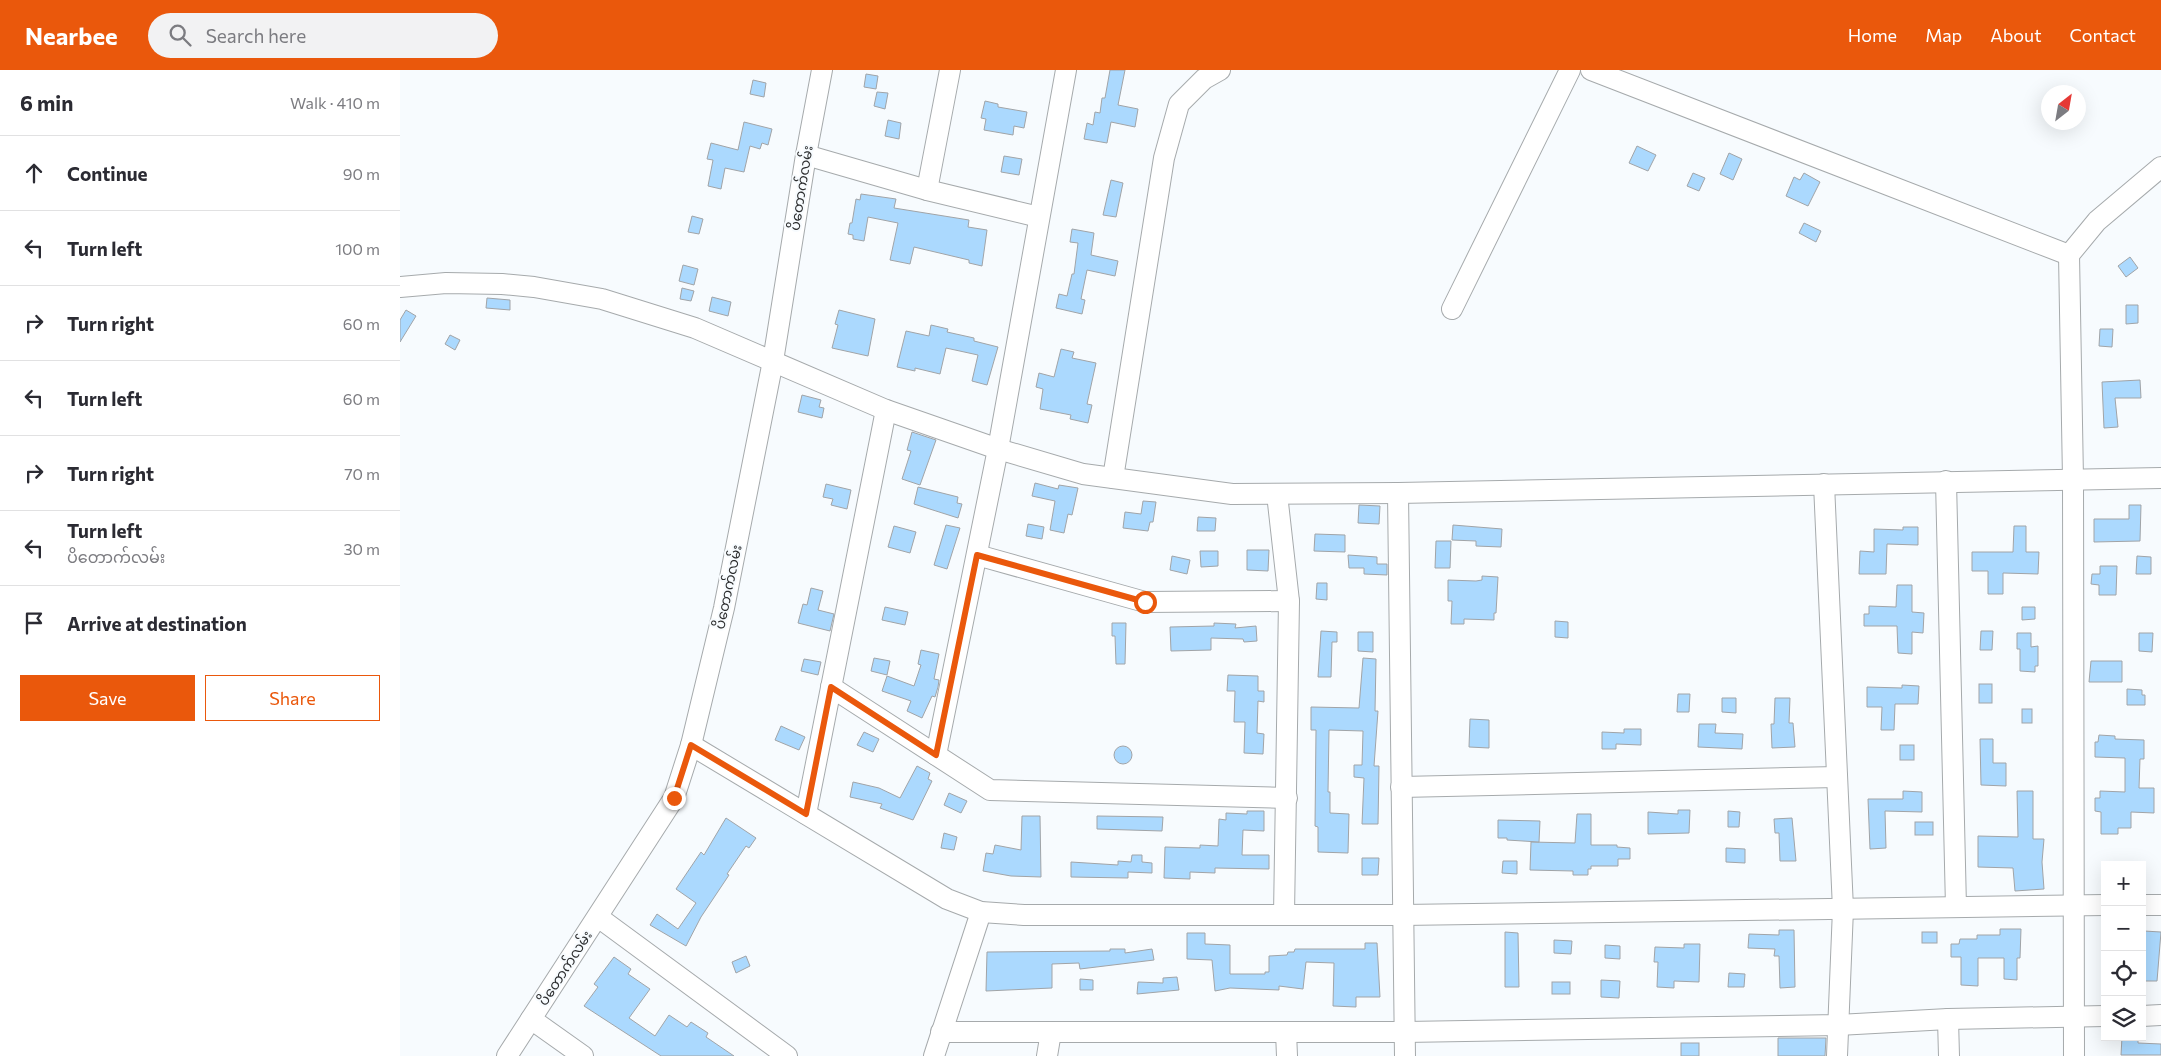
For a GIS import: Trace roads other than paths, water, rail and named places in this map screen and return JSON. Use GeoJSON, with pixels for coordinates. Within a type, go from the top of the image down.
{"type":"FeatureCollection","features":[{"type":"Feature","properties":{"kind":"street","name":"ပိတောက်လမ်း"},"geometry":{"type":"LineString","coordinates":[[507,1056],[674,798],[691,745],[724,608],[773,361],[806,155],[822,70]]}},
{"type":"Feature","properties":{"kind":"street"},"geometry":{"type":"LineString","coordinates":[[927,190],[950,70]]}},
{"type":"Feature","properties":{"kind":"street"},"geometry":{"type":"LineString","coordinates":[[936,755],[998,449],[1066,70]]}},
{"type":"Feature","properties":{"kind":"street"},"geometry":{"type":"LineString","coordinates":[[1113,478],[1164,158],[1179,104],[1204,79],[1220,70]]}},
{"type":"Feature","properties":{"kind":"street"},"geometry":{"type":"LineString","coordinates":[[1452,310],[1570,70]]}},
{"type":"Feature","properties":{"kind":"street"},"geometry":{"type":"LineString","coordinates":[[1591,70],[2069,255]]}},
{"type":"Feature","properties":{"kind":"street"},"geometry":{"type":"LineString","coordinates":[[806,155],[927,190],[1039,217]]}},
{"type":"Feature","properties":{"kind":"street"},"geometry":{"type":"LineString","coordinates":[[2074,1056],[2073,479],[2069,255],[2098,221],[2161,167]]}},
{"type":"Feature","properties":{"kind":"street"},"geometry":{"type":"LineString","coordinates":[[400,287],[446,283],[502,284],[534,287],[602,299],[695,328],[886,410],[998,449],[1082,474],[1232,494],[1398,493],[2161,478]]}},
{"type":"Feature","properties":{"kind":"street"},"geometry":{"type":"LineString","coordinates":[[806,814],[886,410]]}},
{"type":"Feature","properties":{"kind":"street"},"geometry":{"type":"LineString","coordinates":[[1946,481],[1956,907]]}},
{"type":"Feature","properties":{"kind":"street"},"geometry":{"type":"LineString","coordinates":[[1824,484],[1843,909],[1837,1056]]}},
{"type":"Feature","properties":{"kind":"street"},"geometry":{"type":"LineString","coordinates":[[1398,493],[1405,1056]]}},
{"type":"Feature","properties":{"kind":"street"},"geometry":{"type":"LineString","coordinates":[[1277,494],[1290,601],[1284,915]]}},
{"type":"Feature","properties":{"kind":"street"},"geometry":{"type":"LineString","coordinates":[[977,555],[1145,602],[1290,601]]}},
{"type":"Feature","properties":{"kind":"street"},"geometry":{"type":"LineString","coordinates":[[831,687],[990,790],[1287,798]]}},
{"type":"Feature","properties":{"kind":"street"},"geometry":{"type":"LineString","coordinates":[[691,745],[947,899],[981,912],[1024,915],[1402,915],[2101,905]]}},
{"type":"Feature","properties":{"kind":"street"},"geometry":{"type":"LineString","coordinates":[[1401,787],[1837,778]]}},
{"type":"Feature","properties":{"kind":"street"},"geometry":{"type":"LineString","coordinates":[[2146,905],[2161,905]]}},
{"type":"Feature","properties":{"kind":"street"},"geometry":{"type":"LineString","coordinates":[[934,1056],[981,912]]}},
{"type":"Feature","properties":{"kind":"street"},"geometry":{"type":"LineString","coordinates":[[598,917],[787,1056]]}},
{"type":"Feature","properties":{"kind":"street"},"geometry":{"type":"LineString","coordinates":[[2146,1016],[2161,1015]]}},
{"type":"Feature","properties":{"kind":"street"},"geometry":{"type":"LineString","coordinates":[[942,1032],[1405,1032],[1838,1025],[1948,1019],[2101,1016]]}},
{"type":"Feature","properties":{"kind":"street"},"geometry":{"type":"LineString","coordinates":[[531,1019],[583,1056]]}},
{"type":"Feature","properties":{"kind":"street"},"geometry":{"type":"LineString","coordinates":[[1948,1019],[1949,1056]]}},
{"type":"Feature","properties":{"kind":"street"},"geometry":{"type":"LineString","coordinates":[[1047,1056],[1051,1032]]}},
{"type":"Feature","properties":{"kind":"street"},"geometry":{"type":"LineString","coordinates":[[1286,1032],[1287,1056]]}}]}
